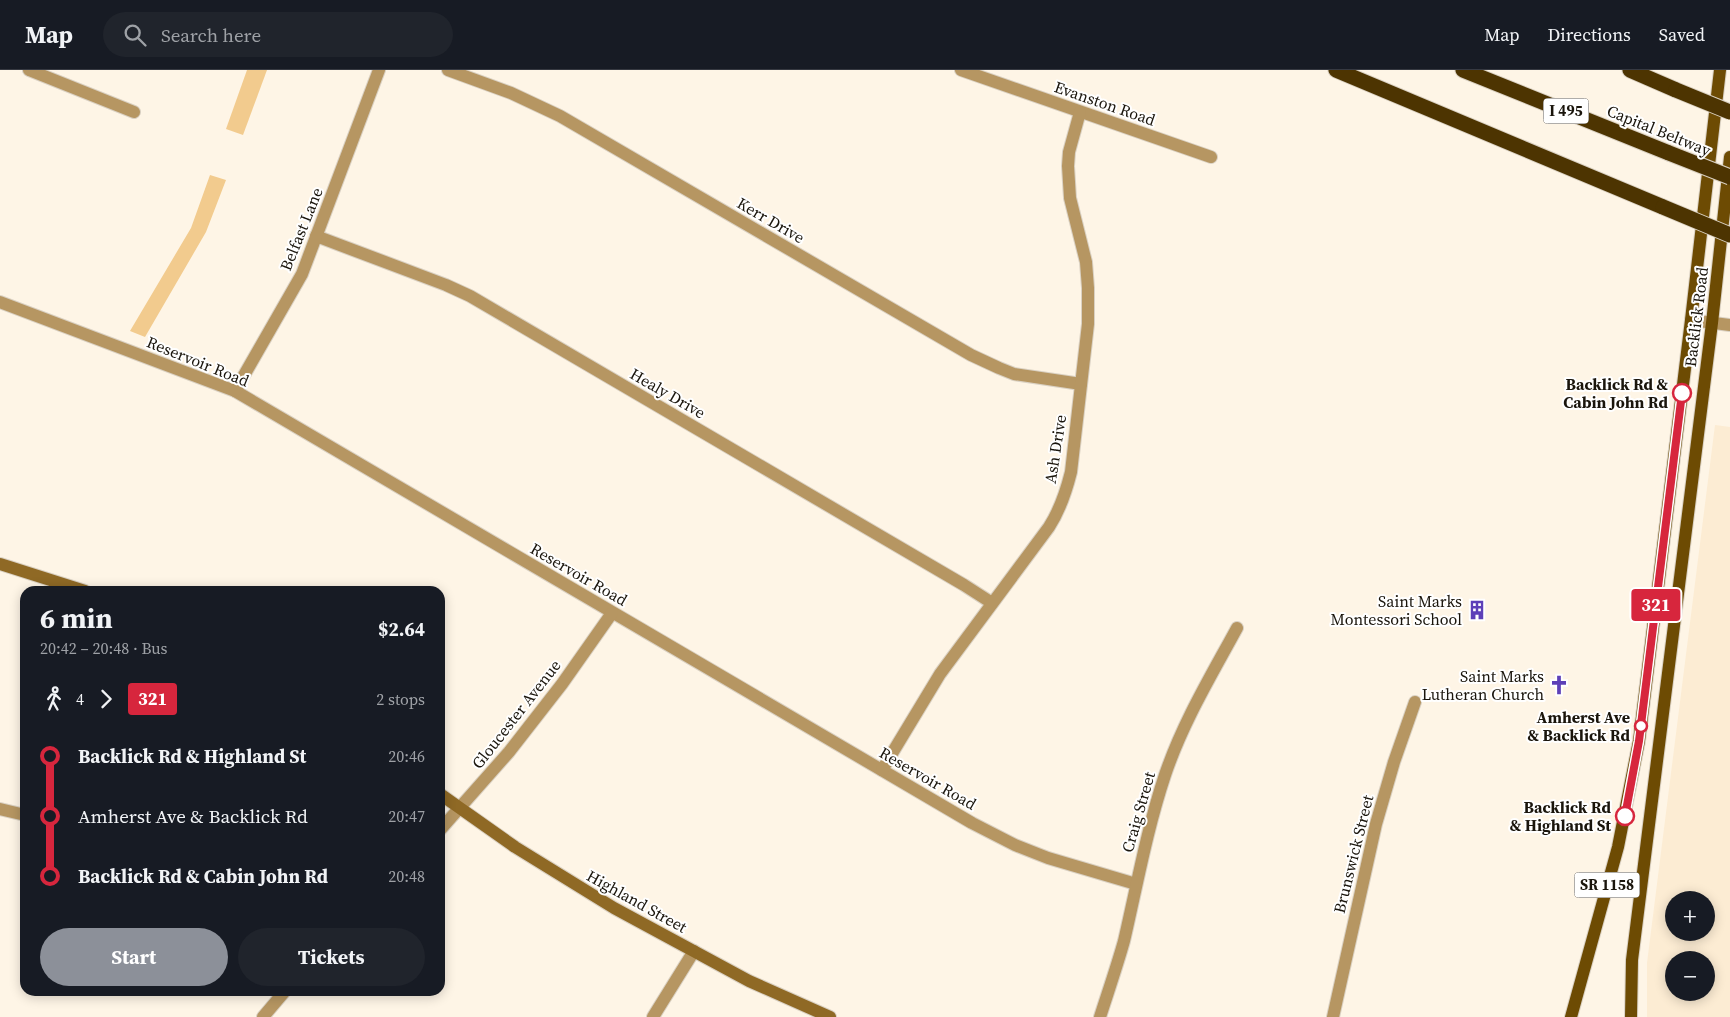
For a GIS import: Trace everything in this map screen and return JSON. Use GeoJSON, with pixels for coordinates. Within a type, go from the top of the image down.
{"type":"FeatureCollection","features":[{"type":"Feature","properties":{"kind":"highway"},"geometry":{"type":"LineString","coordinates":[[1336,70],[1730,235]]}},
{"type":"Feature","properties":{"kind":"highway","name":"Capital Beltway"},"geometry":{"type":"LineString","coordinates":[[1463,70],[1730,177]]}},
{"type":"Feature","properties":{"kind":"highway"},"geometry":{"type":"LineString","coordinates":[[1630,70],[1730,112]]}},
{"type":"Feature","properties":{"kind":"main road","name":"Backlick Road"},"geometry":{"type":"LineString","coordinates":[[1571,1017],[1618,847],[1640,732],[1692,320],[1720,70]]}},
{"type":"Feature","properties":{"kind":"main road","name":"Backlick Road"},"geometry":{"type":"LineString","coordinates":[[1631,1017],[1632,960],[1712,323],[1730,157]]}},
{"type":"Feature","properties":{"kind":"street"},"geometry":{"type":"LineString","coordinates":[[29,70],[134,112]]}},
{"type":"Feature","properties":{"kind":"street","name":"Belfast Lane"},"geometry":{"type":"LineString","coordinates":[[235,391],[298,282],[379,70]]}},
{"type":"Feature","properties":{"kind":"street","name":"Kerr Drive"},"geometry":{"type":"LineString","coordinates":[[448,70],[511,94],[560,116],[971,355],[1014,374],[1081,384]]}},
{"type":"Feature","properties":{"kind":"street","name":"Evanston Road"},"geometry":{"type":"LineString","coordinates":[[961,70],[1211,157]]}},
{"type":"Feature","properties":{"kind":"street","name":"Ash Drive"},"geometry":{"type":"LineString","coordinates":[[882,770],[940,674],[1049,527],[1062,502],[1071,472],[1088,324],[1088,288],[1082,244],[1070,192],[1068,166],[1080,112]]}},
{"type":"Feature","properties":{"kind":"street","name":"Healy Drive"},"geometry":{"type":"LineString","coordinates":[[316,236],[446,285],[470,296],[992,603]]}},
{"type":"Feature","properties":{"kind":"street","name":"Reservoir Road"},"geometry":{"type":"LineString","coordinates":[[0,302],[235,391],[972,823],[1015,845],[1048,858],[1136,884]]}},
{"type":"Feature","properties":{"kind":"street"},"geometry":{"type":"LineString","coordinates":[[1692,320],[1730,325]]}},
{"type":"Feature","properties":{"kind":"street"},"geometry":{"type":"LineString","coordinates":[[0,564],[69,586]]}},
{"type":"Feature","properties":{"kind":"street","name":"Gloucester Avenue"},"geometry":{"type":"LineString","coordinates":[[445,824],[510,752],[562,684],[612,612]]}},
{"type":"Feature","properties":{"kind":"street","name":"Craig Street"},"geometry":{"type":"LineString","coordinates":[[1100,1017],[1124,941],[1152,816],[1178,739],[1192,709],[1237,628]]}},
{"type":"Feature","properties":{"kind":"street","name":"Brunswick Street"},"geometry":{"type":"LineString","coordinates":[[1333,1017],[1376,824],[1394,762],[1415,702]]}},
{"type":"Feature","properties":{"kind":"street","name":"Highland Street"},"geometry":{"type":"LineString","coordinates":[[445,798],[515,847],[614,908],[749,981],[830,1017]]}},
{"type":"Feature","properties":{"kind":"street"},"geometry":{"type":"LineString","coordinates":[[0,809],[20,814]]}},
{"type":"Feature","properties":{"kind":"street"},"geometry":{"type":"LineString","coordinates":[[653,1017],[694,951]]}},
{"type":"Feature","properties":{"kind":"street"},"geometry":{"type":"LineString","coordinates":[[263,1017],[281,996]]}},
{"type":"Feature","properties":{"kind":"shaded area"},"geometry":{"type":"Polygon","coordinates":[[[247,70],[267,70],[243,135],[226,129],[247,70]]]}},
{"type":"Feature","properties":{"kind":"shaded area"},"geometry":{"type":"Polygon","coordinates":[[[210,175],[226,180],[206,232],[145,337],[130,331],[191,228],[210,175]]]}},
{"type":"Feature","properties":{"kind":"shaded area"},"geometry":{"type":"Polygon","coordinates":[[[1715,425],[1730,427],[1730,1017],[1647,1017],[1647,963],[1715,425]]]}},
{"type":"Feature","properties":{"kind":"bus line","name":"321"},"geometry":{"type":"LineString","coordinates":[[1625,816],[1639,741],[1682,393]]}},
{"type":"Feature","properties":{"kind":"place","name":"Backlick Rd & Cabin John Rd"},"geometry":{"type":"Point","coordinates":[1682,393]}},
{"type":"Feature","properties":{"kind":"place","name":"Saint Marks Montessori School"},"geometry":{"type":"Point","coordinates":[1477,610]}},
{"type":"Feature","properties":{"kind":"place","name":"Saint Marks Lutheran Church"},"geometry":{"type":"Point","coordinates":[1559,685]}},
{"type":"Feature","properties":{"kind":"place","name":"Amherst Ave & Backlick Rd"},"geometry":{"type":"Point","coordinates":[1641,726]}},
{"type":"Feature","properties":{"kind":"place","name":"Backlick Rd & Highland St"},"geometry":{"type":"Point","coordinates":[1625,816]}}]}
